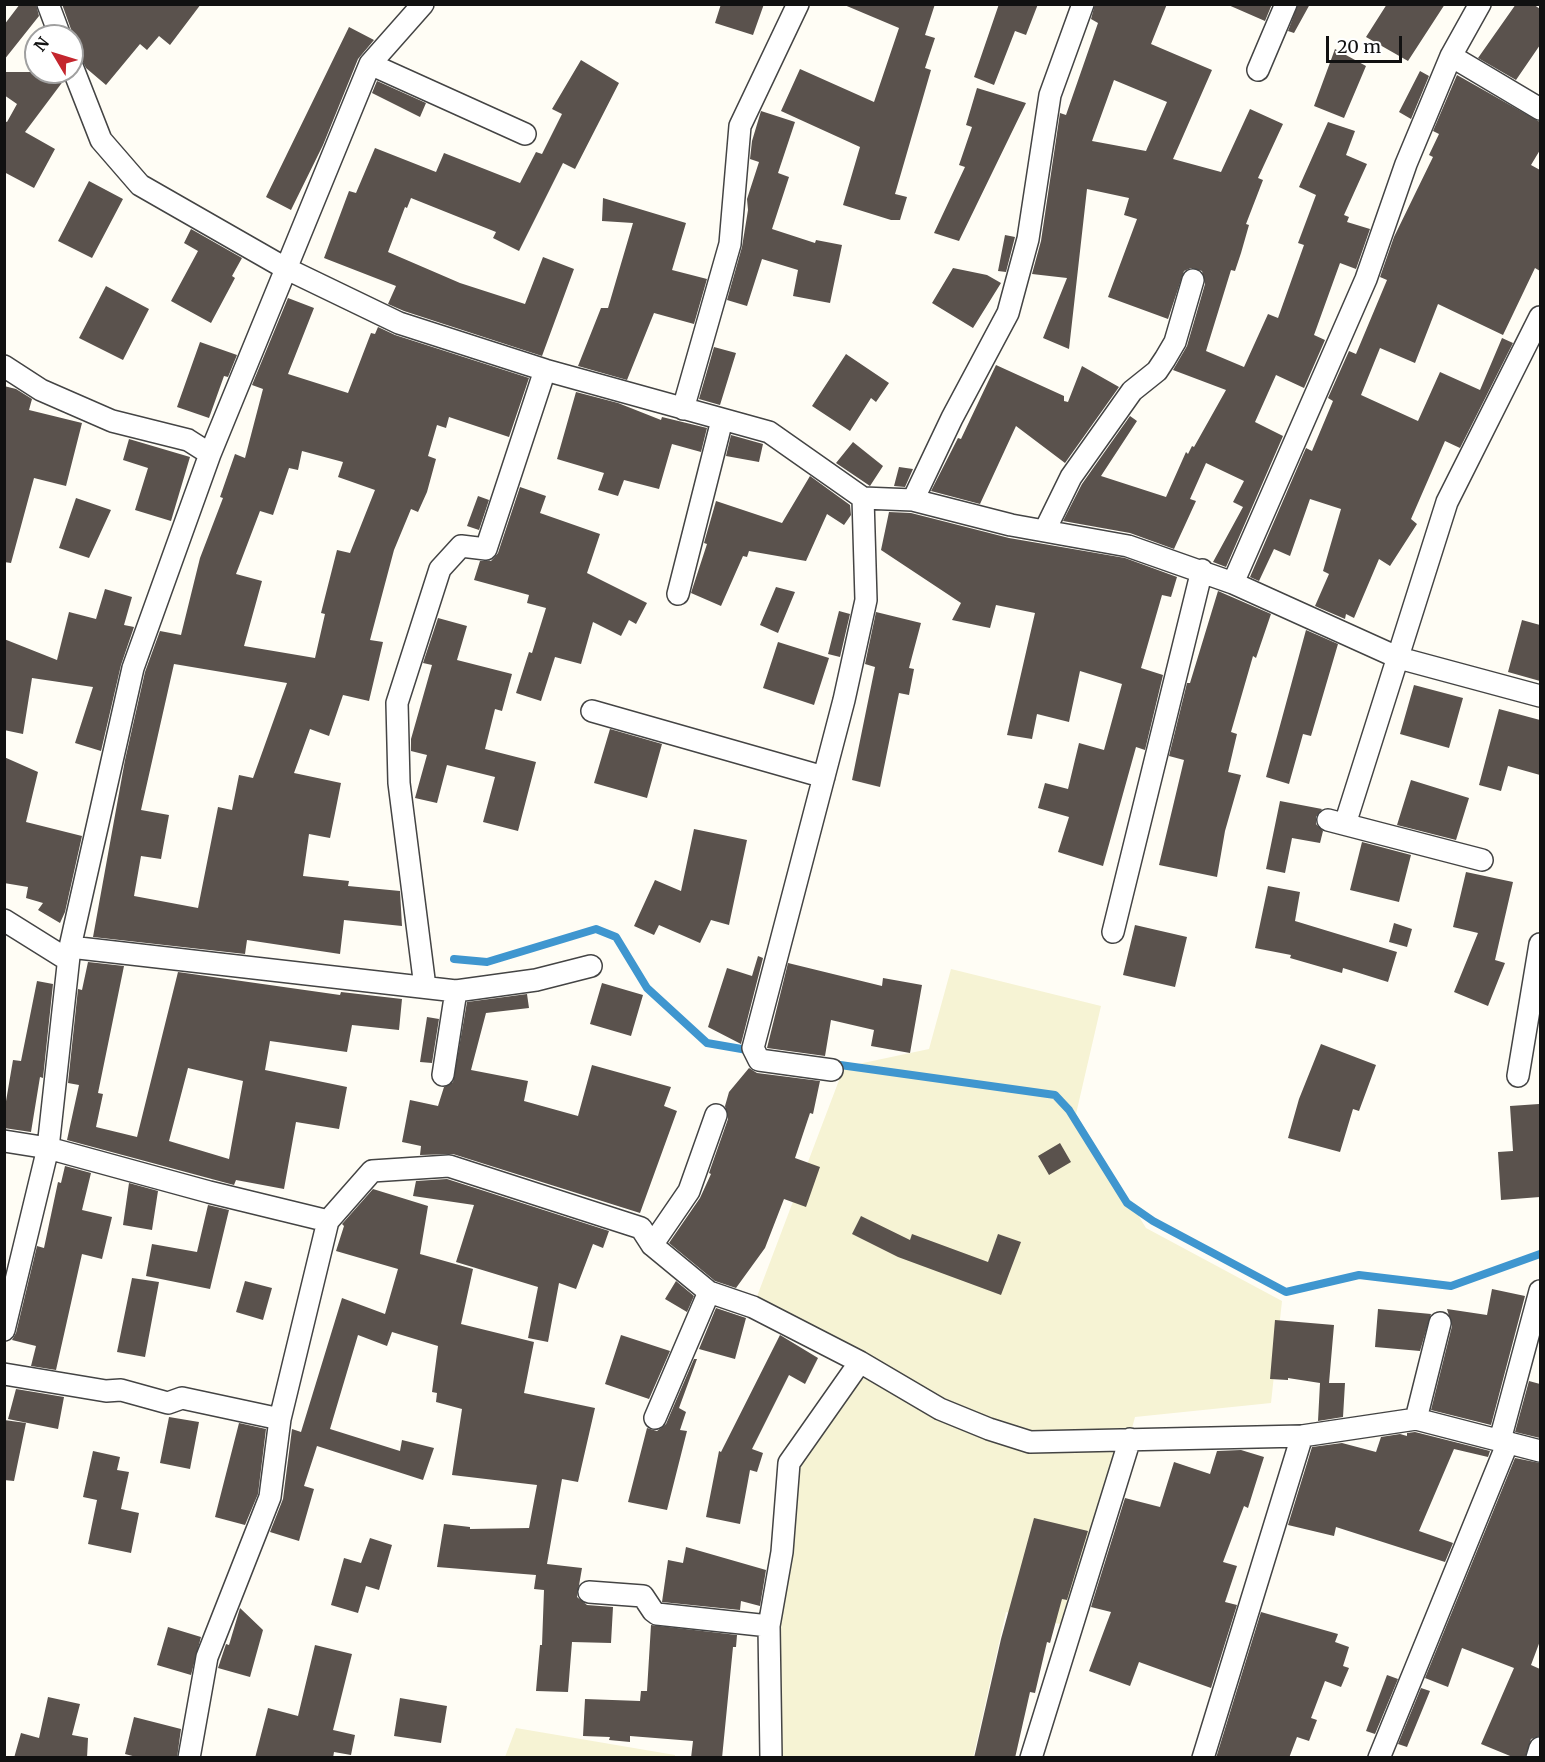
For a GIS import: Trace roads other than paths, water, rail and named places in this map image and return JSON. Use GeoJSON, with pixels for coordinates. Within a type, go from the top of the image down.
{"type":"FeatureCollection","features":[{"type":"Feature","properties":{"kind":"street"},"geometry":{"type":"LineString","coordinates":[[48,4],[56,24]]}},
{"type":"Feature","properties":{"kind":"street"},"geometry":{"type":"LineString","coordinates":[[4,1330],[48,1148],[69,954],[133,668],[210,454],[370,64],[423,4]]}},
{"type":"Feature","properties":{"kind":"street"},"geometry":{"type":"LineString","coordinates":[[682,410],[730,244],[740,126],[798,4]]}},
{"type":"Feature","properties":{"kind":"street"},"geometry":{"type":"LineString","coordinates":[[913,500],[952,418],[1008,313],[1028,239],[1050,95],[1083,4]]}},
{"type":"Feature","properties":{"kind":"street"},"geometry":{"type":"LineString","coordinates":[[1258,70],[1286,4]]}},
{"type":"Feature","properties":{"kind":"street"},"geometry":{"type":"LineString","coordinates":[[1233,583],[1366,279],[1406,164],[1451,56],[1480,4]]}},
{"type":"Feature","properties":{"kind":"street"},"geometry":{"type":"LineString","coordinates":[[1451,56],[1540,109]]}},
{"type":"Feature","properties":{"kind":"street"},"geometry":{"type":"LineString","coordinates":[[370,64],[525,134]]}},
{"type":"Feature","properties":{"kind":"street"},"geometry":{"type":"LineString","coordinates":[[79,84],[100,140],[141,185],[285,268],[399,323],[545,370],[682,410],[769,432],[863,498],[913,500],[1011,525],[1128,546],[1202,570],[1399,658],[1540,696]]}},
{"type":"Feature","properties":{"kind":"street"},"geometry":{"type":"LineString","coordinates":[[1045,530],[1071,477],[1132,391],[1157,370],[1165,359],[1175,342],[1193,279]]}},
{"type":"Feature","properties":{"kind":"street"},"geometry":{"type":"LineString","coordinates":[[1482,860],[1336,822],[1399,658],[1447,502],[1540,317]]}},
{"type":"Feature","properties":{"kind":"street"},"geometry":{"type":"LineString","coordinates":[[4,366],[41,390],[112,421],[188,440],[210,454]]}},
{"type":"Feature","properties":{"kind":"street"},"geometry":{"type":"LineString","coordinates":[[425,987],[399,783],[397,703],[440,569],[461,546],[486,549],[545,370]]}},
{"type":"Feature","properties":{"kind":"street"},"geometry":{"type":"LineString","coordinates":[[678,594],[722,420]]}},
{"type":"Feature","properties":{"kind":"street"},"geometry":{"type":"LineString","coordinates":[[832,1070],[759,1060],[753,1048],[824,777],[866,600],[863,498]]}},
{"type":"Feature","properties":{"kind":"street"},"geometry":{"type":"LineString","coordinates":[[1113,933],[1202,570]]}},
{"type":"Feature","properties":{"kind":"street"},"geometry":{"type":"LineString","coordinates":[[592,711],[824,777]]}},
{"type":"Feature","properties":{"kind":"street"},"geometry":{"type":"LineString","coordinates":[[4,920],[69,954],[456,991],[536,980],[591,966]]}},
{"type":"Feature","properties":{"kind":"street"},"geometry":{"type":"LineString","coordinates":[[1518,1076],[1540,944]]}},
{"type":"Feature","properties":{"kind":"street"},"geometry":{"type":"LineString","coordinates":[[443,1075],[456,991]]}},
{"type":"Feature","properties":{"kind":"street"},"geometry":{"type":"LineString","coordinates":[[652,1245],[689,1191],[716,1115]]}},
{"type":"Feature","properties":{"kind":"street"},"geometry":{"type":"LineString","coordinates":[[4,1141],[48,1148],[328,1221]]}},
{"type":"Feature","properties":{"kind":"street"},"geometry":{"type":"LineString","coordinates":[[189,1758],[207,1657],[270,1497],[280,1419],[328,1221],[372,1171],[449,1166],[641,1227],[652,1245],[709,1292],[753,1307],[860,1362],[940,1409],[988,1429],[1030,1442],[1302,1436],[1416,1419],[1540,1451]]}},
{"type":"Feature","properties":{"kind":"street"},"geometry":{"type":"LineString","coordinates":[[1379,1758],[1504,1441],[1540,1291]]}},
{"type":"Feature","properties":{"kind":"street"},"geometry":{"type":"LineString","coordinates":[[655,1418],[709,1292]]}},
{"type":"Feature","properties":{"kind":"street"},"geometry":{"type":"LineString","coordinates":[[1416,1419],[1440,1323]]}},
{"type":"Feature","properties":{"kind":"street"},"geometry":{"type":"LineString","coordinates":[[771,1758],[769,1626],[782,1552],[789,1463],[860,1362]]}},
{"type":"Feature","properties":{"kind":"street"},"geometry":{"type":"LineString","coordinates":[[4,1374],[106,1391],[121,1390],[168,1403],[182,1398],[280,1419]]}},
{"type":"Feature","properties":{"kind":"street"},"geometry":{"type":"LineString","coordinates":[[1203,1758],[1302,1436]]}},
{"type":"Feature","properties":{"kind":"street"},"geometry":{"type":"LineString","coordinates":[[1031,1758],[1130,1439]]}},
{"type":"Feature","properties":{"kind":"street"},"geometry":{"type":"LineString","coordinates":[[589,1592],[643,1596],[657,1614],[769,1626]]}},
{"type":"Feature","properties":{"kind":"street"},"geometry":{"type":"LineString","coordinates":[[1537,1758],[1540,1748]]}},
{"type":"Feature","properties":{"kind":"waterway"},"geometry":{"type":"LineString","coordinates":[[454,959],[487,962],[596,929],[616,937],[647,988],[707,1043],[753,1051]]}},
{"type":"Feature","properties":{"kind":"waterway"},"geometry":{"type":"LineString","coordinates":[[833,1064],[1055,1095],[1069,1110],[1127,1203],[1153,1221],[1286,1292],[1359,1275],[1451,1286],[1540,1254]]}}]}
